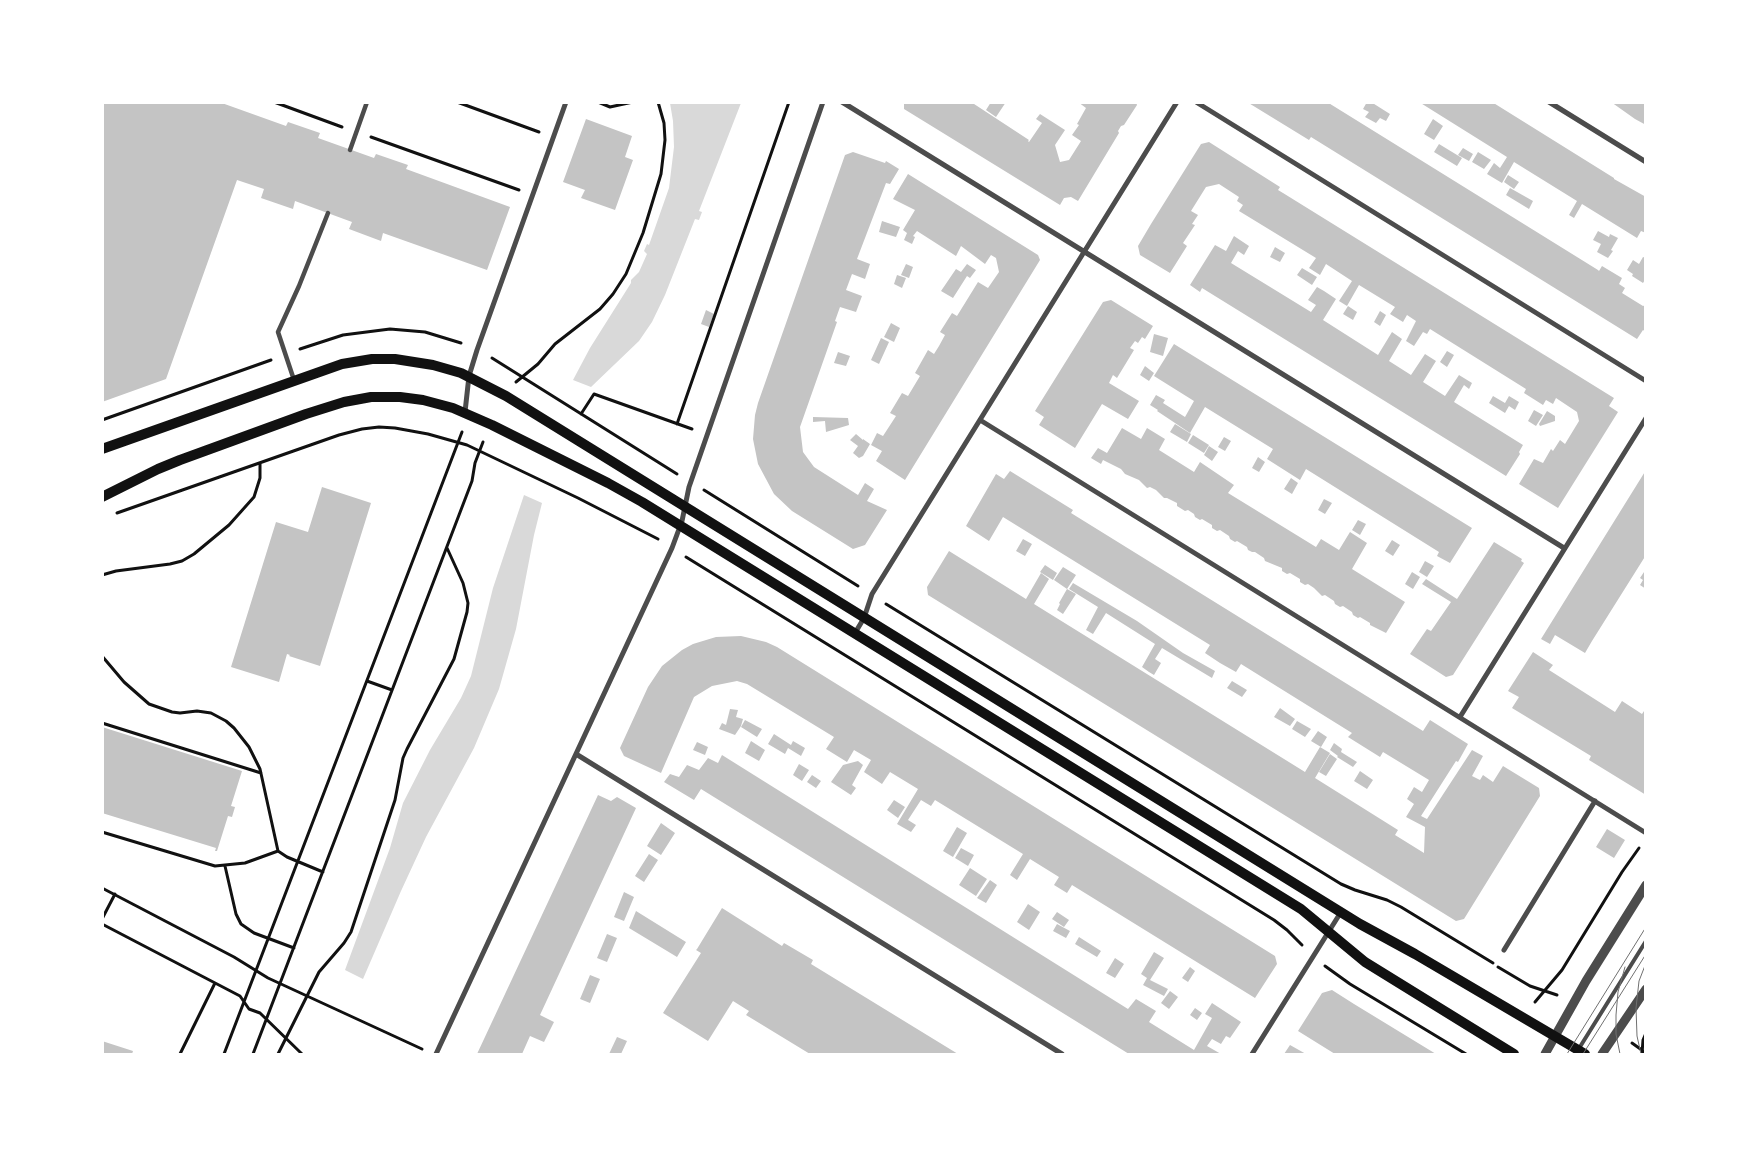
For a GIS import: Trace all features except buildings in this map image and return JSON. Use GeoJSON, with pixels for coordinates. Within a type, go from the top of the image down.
{"type":"FeatureCollection","features":[{"type":"Feature","properties":{"kind":"main road"},"geometry":{"type":"LineString","coordinates":[[102,449],[342,364],[372,359],[407,360],[441,367],[469,376],[506,396],[685,506],[1341,912],[1555,1037],[1578,1053]]}},
{"type":"Feature","properties":{"kind":"main road"},"geometry":{"type":"LineString","coordinates":[[102,497],[180,460],[344,402],[378,397],[412,398],[436,403],[465,413],[608,483],[680,526],[1301,909],[1375,968],[1514,1054]]}},
{"type":"Feature","properties":{"kind":"street"},"geometry":{"type":"LineString","coordinates":[[350,150],[367,102]]}},
{"type":"Feature","properties":{"kind":"street"},"geometry":{"type":"LineString","coordinates":[[465,413],[469,376],[566,102]]}},
{"type":"Feature","properties":{"kind":"street"},"geometry":{"type":"LineString","coordinates":[[436,1054],[672,548],[680,526],[691,482],[823,102]]}},
{"type":"Feature","properties":{"kind":"street"},"geometry":{"type":"LineString","coordinates":[[842,102],[1564,548]]}},
{"type":"Feature","properties":{"kind":"street"},"geometry":{"type":"LineString","coordinates":[[855,633],[864,618],[872,594],[1177,102]]}},
{"type":"Feature","properties":{"kind":"street"},"geometry":{"type":"LineString","coordinates":[[1196,102],[1646,381]]}},
{"type":"Feature","properties":{"kind":"street"},"geometry":{"type":"LineString","coordinates":[[1550,102],[1646,162]]}},
{"type":"Feature","properties":{"kind":"street"},"geometry":{"type":"LineString","coordinates":[[294,380],[278,332],[299,286],[328,213]]}},
{"type":"Feature","properties":{"kind":"street"},"geometry":{"type":"LineString","coordinates":[[1460,717],[1646,418]]}},
{"type":"Feature","properties":{"kind":"street"},"geometry":{"type":"LineString","coordinates":[[980,420],[1646,832]]}},
{"type":"Feature","properties":{"kind":"street"},"geometry":{"type":"LineString","coordinates":[[576,754],[1062,1054]]}},
{"type":"Feature","properties":{"kind":"street"},"geometry":{"type":"LineString","coordinates":[[1504,950],[1595,802]]}},
{"type":"Feature","properties":{"kind":"street"},"geometry":{"type":"LineString","coordinates":[[1545,1054],[1572,1005],[1646,884]]}},
{"type":"Feature","properties":{"kind":"street"},"geometry":{"type":"LineString","coordinates":[[1252,1054],[1341,912]]}},
{"type":"Feature","properties":{"kind":"street"},"geometry":{"type":"LineString","coordinates":[[1602,1054],[1646,990]]}},
{"type":"Feature","properties":{"kind":"lane"},"geometry":{"type":"LineString","coordinates":[[1578,1053],[1646,941]]}},
{"type":"Feature","properties":{"kind":"path"},"geometry":{"type":"LineString","coordinates":[[274,102],[533,195]]}},
{"type":"Feature","properties":{"kind":"path"},"geometry":{"type":"LineString","coordinates":[[457,102],[554,137]]}},
{"type":"Feature","properties":{"kind":"path"},"geometry":{"type":"LineString","coordinates":[[598,102],[610,108],[633,102]]}},
{"type":"Feature","properties":{"kind":"path"},"geometry":{"type":"LineString","coordinates":[[506,396],[522,376],[538,364],[555,344],[589,319],[606,303],[621,283],[631,263],[650,213],[661,174],[664,158],[664,123],[658,102]]}},
{"type":"Feature","properties":{"kind":"path"},"geometry":{"type":"LineString","coordinates":[[677,424],[789,102]]}},
{"type":"Feature","properties":{"kind":"path"},"geometry":{"type":"LineString","coordinates":[[581,414],[594,394],[693,429],[689,438]]}},
{"type":"Feature","properties":{"kind":"path"},"geometry":{"type":"LineString","coordinates":[[224,1054],[458,442],[465,413]]}},
{"type":"Feature","properties":{"kind":"path"},"geometry":{"type":"LineString","coordinates":[[253,1054],[472,481],[474,462],[492,425]]}},
{"type":"Feature","properties":{"kind":"path"},"geometry":{"type":"LineString","coordinates":[[114,514],[339,435],[371,428],[404,429],[458,442],[650,534],[1274,920],[1287,930],[1313,957],[1350,984],[1465,1054]]}},
{"type":"Feature","properties":{"kind":"path"},"geometry":{"type":"LineString","coordinates":[[102,575],[116,571],[170,564],[182,561],[194,554],[229,524],[254,497],[260,478],[260,463]]}},
{"type":"Feature","properties":{"kind":"path"},"geometry":{"type":"LineString","coordinates":[[676,473],[680,464]]}},
{"type":"Feature","properties":{"kind":"path"},"geometry":{"type":"LineString","coordinates":[[227,465],[230,474]]}},
{"type":"Feature","properties":{"kind":"path"},"geometry":{"type":"LineString","coordinates":[[691,482],[1342,884],[1401,907],[1530,986],[1556,995],[1572,1005]]}},
{"type":"Feature","properties":{"kind":"path"},"geometry":{"type":"LineString","coordinates":[[278,1054],[319,972],[351,932],[395,800],[406,748],[450,669],[458,646],[468,603],[464,583],[446,547]]}},
{"type":"Feature","properties":{"kind":"path"},"geometry":{"type":"LineString","coordinates":[[102,656],[124,682],[149,704],[172,712],[211,713],[226,721],[246,743],[261,773],[278,851],[284,856],[323,872]]}},
{"type":"Feature","properties":{"kind":"path"},"geometry":{"type":"LineString","coordinates":[[367,681],[392,690]]}},
{"type":"Feature","properties":{"kind":"path"},"geometry":{"type":"LineString","coordinates":[[102,723],[261,773]]}},
{"type":"Feature","properties":{"kind":"path"},"geometry":{"type":"LineString","coordinates":[[102,832],[210,865],[225,866],[245,863],[278,851]]}},
{"type":"Feature","properties":{"kind":"path"},"geometry":{"type":"LineString","coordinates":[[1524,1019],[1566,963],[1639,847]]}},
{"type":"Feature","properties":{"kind":"path"},"geometry":{"type":"LineString","coordinates":[[225,866],[236,914],[241,924],[249,930],[294,948]]}},
{"type":"Feature","properties":{"kind":"path"},"geometry":{"type":"LineString","coordinates":[[102,888],[234,957],[280,984],[425,1050]]}},
{"type":"Feature","properties":{"kind":"path"},"geometry":{"type":"LineString","coordinates":[[102,919],[114,894]]}},
{"type":"Feature","properties":{"kind":"path"},"geometry":{"type":"LineString","coordinates":[[102,924],[240,996],[249,1008],[260,1013],[302,1054]]}},
{"type":"Feature","properties":{"kind":"path"},"geometry":{"type":"LineString","coordinates":[[180,1054],[215,983]]}},
{"type":"Feature","properties":{"kind":"path"},"geometry":{"type":"LineString","coordinates":[[1617,1033],[1646,1053]]}},
{"type":"Feature","properties":{"kind":"path"},"geometry":{"type":"LineString","coordinates":[[1642,1052],[1646,1033]]}},
{"type":"Feature","properties":{"kind":"shaded area"},"geometry":{"type":"Polygon","coordinates":[[[670,103],[741,103],[699,211],[702,212],[699,220],[695,219],[665,295],[652,322],[639,341],[591,387],[573,380],[590,348],[631,283],[631,280],[639,272],[647,254],[644,251],[647,244],[649,245],[669,188],[674,147],[670,103]]]}},
{"type":"Feature","properties":{"kind":"shaded area"},"geometry":{"type":"Polygon","coordinates":[[[524,495],[542,503],[516,629],[499,689],[474,748],[426,837],[363,979],[345,970],[390,848],[403,803],[430,750],[461,698],[471,676],[493,588],[524,495]]]}},
{"type":"Feature","properties":{"kind":"tram line"},"geometry":{"type":"LineString","coordinates":[[1567,1054],[1646,927]]}},
{"type":"Feature","properties":{"kind":"tram line"},"geometry":{"type":"LineString","coordinates":[[1583,1054],[1646,954]]}},
{"type":"Feature","properties":{"kind":"tram line"},"geometry":{"type":"LineString","coordinates":[[1641,1054],[1637,1036],[1636,1008],[1639,981],[1646,963]]}},
{"type":"Feature","properties":{"kind":"tram line"},"geometry":{"type":"LineString","coordinates":[[1620,1054],[1616,1034],[1616,1015],[1618,992],[1625,967]]}}]}
